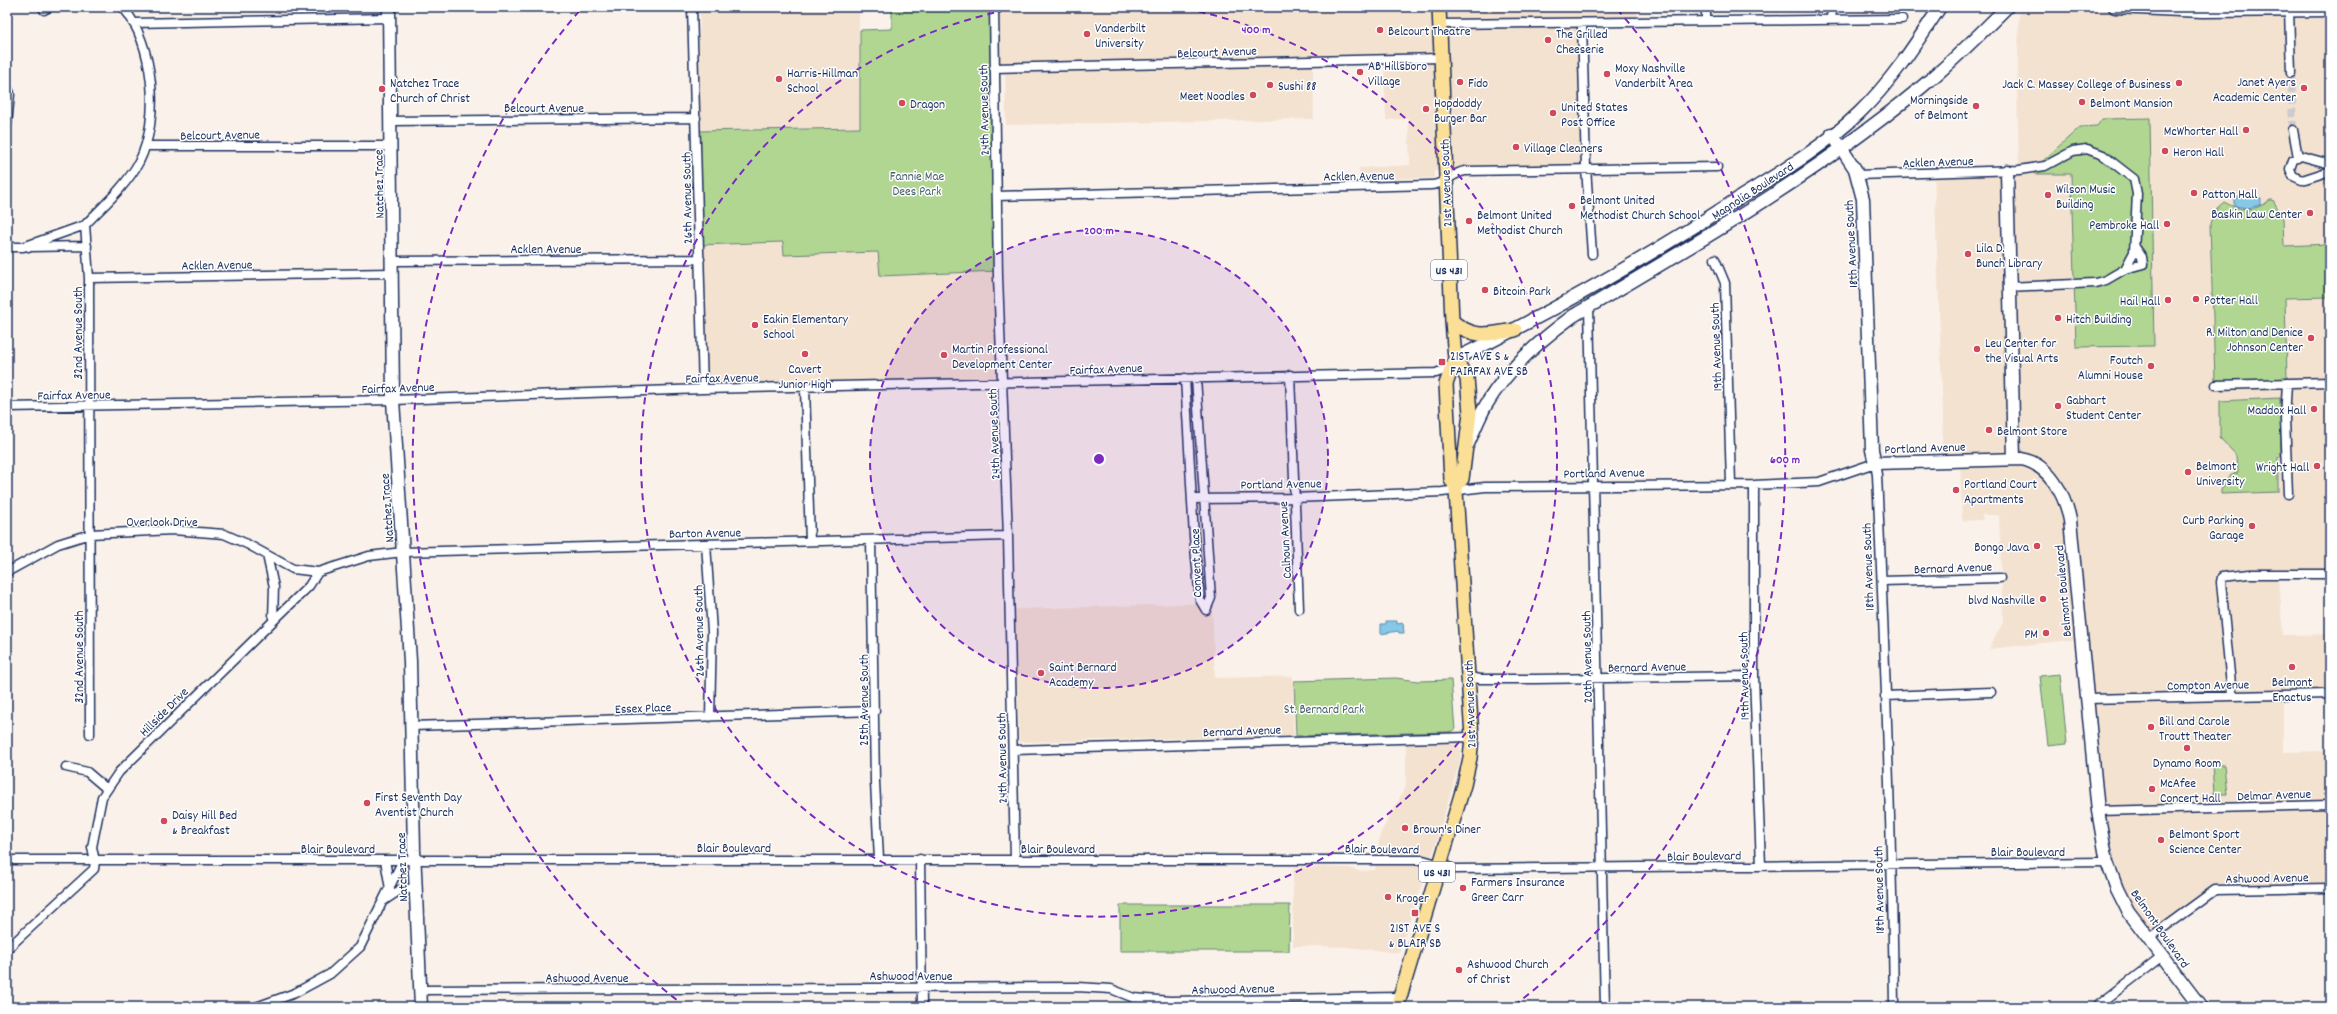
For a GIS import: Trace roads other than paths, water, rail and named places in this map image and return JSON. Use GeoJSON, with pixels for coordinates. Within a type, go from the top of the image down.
{"type":"FeatureCollection","features":[{"type":"Feature","properties":{"kind":"main road","name":"21st Avenue South"},"geometry":{"type":"LineString","coordinates":[[1398,1002],[1464,785],[1470,758],[1472,737],[1456,489],[1451,480],[1446,384],[1455,359],[1445,182],[1439,7]]}},
{"type":"Feature","properties":{"kind":"main road","name":"Magnolia Boulevard"},"geometry":{"type":"LineString","coordinates":[[1455,359],[1516,330],[1668,243],[1776,175],[1859,113],[1903,63],[1940,7]]}},
{"type":"Feature","properties":{"kind":"main road","name":"Magnolia Boulevard"},"geometry":{"type":"LineString","coordinates":[[1467,445],[1486,405],[1513,369],[1551,333],[1589,307],[1739,216],[1841,147],[1936,74],[2007,7]]}},
{"type":"Feature","properties":{"kind":"main road"},"geometry":{"type":"LineString","coordinates":[[2115,7],[2330,10]]}},
{"type":"Feature","properties":{"kind":"main road","name":"Natchez Trace"},"geometry":{"type":"LineString","coordinates":[[389,12],[393,267],[393,400],[412,726],[409,861],[416,888],[421,1007]]}},
{"type":"Feature","properties":{"kind":"main road","name":"18th Avenue South"},"geometry":{"type":"LineString","coordinates":[[1832,134],[1857,175],[1864,214],[1872,450],[1875,463]]}},
{"type":"Feature","properties":{"kind":"main road"},"geometry":{"type":"LineString","coordinates":[[2013,170],[2009,287],[2014,459]]}},
{"type":"Feature","properties":{"kind":"main road"},"geometry":{"type":"LineString","coordinates":[[1452,321],[1461,329],[1477,335],[1516,330]]}},
{"type":"Feature","properties":{"kind":"main road","name":"21st Avenue South"},"geometry":{"type":"LineString","coordinates":[[1455,359],[1467,378],[1470,413],[1462,479],[1456,489]]}},
{"type":"Feature","properties":{"kind":"main road","name":"Portland Avenue"},"geometry":{"type":"LineString","coordinates":[[1875,463],[2014,459]]}},
{"type":"Feature","properties":{"kind":"main road","name":"Belmont Boulevard"},"geometry":{"type":"LineString","coordinates":[[2014,459],[2029,461],[2044,470],[2057,486],[2067,506],[2098,811],[2107,862],[2120,895],[2148,939],[2201,1007]]}},
{"type":"Feature","properties":{"kind":"street"},"geometry":{"type":"LineString","coordinates":[[22,247],[85,224],[125,184],[146,146],[152,111],[150,71],[134,23],[123,7]]}},
{"type":"Feature","properties":{"kind":"street","name":"26th Avenue South"},"geometry":{"type":"LineString","coordinates":[[692,7],[703,389]]}},
{"type":"Feature","properties":{"kind":"street","name":"24th Avenue South"},"geometry":{"type":"LineString","coordinates":[[994,7],[997,196],[1008,536],[1015,860]]}},
{"type":"Feature","properties":{"kind":"street"},"geometry":{"type":"LineString","coordinates":[[1706,7],[1706,20]]}},
{"type":"Feature","properties":{"kind":"street"},"geometry":{"type":"LineString","coordinates":[[1831,19],[1832,7]]}},
{"type":"Feature","properties":{"kind":"street"},"geometry":{"type":"LineString","coordinates":[[2289,10],[2291,73]]}},
{"type":"Feature","properties":{"kind":"street"},"geometry":{"type":"LineString","coordinates":[[134,23],[389,12]]}},
{"type":"Feature","properties":{"kind":"street"},"geometry":{"type":"LineString","coordinates":[[1440,24],[1582,24],[1706,20],[1902,19]]}},
{"type":"Feature","properties":{"kind":"street"},"geometry":{"type":"LineString","coordinates":[[1582,24],[1586,168],[1592,254]]}},
{"type":"Feature","properties":{"kind":"street","name":"Belcourt Avenue"},"geometry":{"type":"LineString","coordinates":[[994,68],[1441,58]]}},
{"type":"Feature","properties":{"kind":"street"},"geometry":{"type":"LineString","coordinates":[[7,86],[10,94],[7,125]]}},
{"type":"Feature","properties":{"kind":"street","name":"Belcourt Avenue"},"geometry":{"type":"LineString","coordinates":[[391,121],[696,118]]}},
{"type":"Feature","properties":{"kind":"street"},"geometry":{"type":"LineString","coordinates":[[2293,130],[2298,157]]}},
{"type":"Feature","properties":{"kind":"street","name":"Belcourt Avenue"},"geometry":{"type":"LineString","coordinates":[[146,146],[391,146]]}},
{"type":"Feature","properties":{"kind":"street","name":"Acklen Avenue"},"geometry":{"type":"LineString","coordinates":[[1857,175],[2013,170],[2045,166],[2079,149],[2093,150],[2103,155],[2132,177],[2136,184],[2138,194],[2134,224],[2135,247]]}},
{"type":"Feature","properties":{"kind":"street"},"geometry":{"type":"LineString","coordinates":[[2303,180],[2313,174],[2315,169],[2313,161],[2306,156]]}},
{"type":"Feature","properties":{"kind":"street"},"geometry":{"type":"LineString","coordinates":[[2330,164],[2306,156],[2298,157],[2292,161],[2290,169],[2292,175],[2303,180],[2330,171]]}},
{"type":"Feature","properties":{"kind":"street","name":"Acklen Avenue"},"geometry":{"type":"LineString","coordinates":[[997,196],[1431,186],[1445,182],[1456,174],[1464,171],[1717,167]]}},
{"type":"Feature","properties":{"kind":"street","name":"32nd Avenue South"},"geometry":{"type":"LineString","coordinates":[[85,224],[88,278],[90,734]]}},
{"type":"Feature","properties":{"kind":"street"},"geometry":{"type":"LineString","coordinates":[[7,247],[86,246]]}},
{"type":"Feature","properties":{"kind":"street"},"geometry":{"type":"LineString","coordinates":[[2125,269],[2133,256],[2135,247]]}},
{"type":"Feature","properties":{"kind":"street"},"geometry":{"type":"LineString","coordinates":[[2009,287],[2095,283],[2109,279],[2125,269],[2143,264],[2142,257],[2135,247]]}},
{"type":"Feature","properties":{"kind":"street","name":"Acklen Avenue"},"geometry":{"type":"LineString","coordinates":[[88,278],[393,267],[700,259]]}},
{"type":"Feature","properties":{"kind":"street","name":"19th Avenue South"},"geometry":{"type":"LineString","coordinates":[[1715,259],[1725,283],[1731,484]]}},
{"type":"Feature","properties":{"kind":"street","name":"20th Avenue South"},"geometry":{"type":"LineString","coordinates":[[1589,307],[1605,1007]]}},
{"type":"Feature","properties":{"kind":"street","name":"Fairfax Avenue"},"geometry":{"type":"LineString","coordinates":[[7,407],[393,400],[703,389],[805,388],[1290,375],[1436,373],[1447,369],[1455,359]]}},
{"type":"Feature","properties":{"kind":"street","name":"Calhoun Avenue"},"geometry":{"type":"LineString","coordinates":[[1290,375],[1299,609]]}},
{"type":"Feature","properties":{"kind":"street","name":"Convent Place"},"geometry":{"type":"LineString","coordinates":[[1185,378],[1200,600],[1206,610],[1210,598],[1196,378]]}},
{"type":"Feature","properties":{"kind":"street"},"geometry":{"type":"LineString","coordinates":[[2216,385],[2330,382]]}},
{"type":"Feature","properties":{"kind":"street"},"geometry":{"type":"LineString","coordinates":[[2287,383],[2285,419],[2288,494]]}},
{"type":"Feature","properties":{"kind":"street"},"geometry":{"type":"LineString","coordinates":[[805,388],[810,541]]}},
{"type":"Feature","properties":{"kind":"street","name":"Portland Avenue"},"geometry":{"type":"LineString","coordinates":[[1192,498],[1294,498],[1485,487],[1754,485],[1819,482],[1875,463]]}},
{"type":"Feature","properties":{"kind":"street","name":"18th Avenue South"},"geometry":{"type":"LineString","coordinates":[[1875,463],[1877,475],[1882,581],[1894,1007]]}},
{"type":"Feature","properties":{"kind":"street","name":"19th Avenue South"},"geometry":{"type":"LineString","coordinates":[[1754,485],[1754,676],[1761,866]]}},
{"type":"Feature","properties":{"kind":"street","name":"Overlook Drive"},"geometry":{"type":"LineString","coordinates":[[7,572],[58,544],[90,534],[173,530],[224,534],[293,569],[318,572]]}},
{"type":"Feature","properties":{"kind":"street","name":"Barton Avenue"},"geometry":{"type":"LineString","coordinates":[[403,552],[1008,536]]}},
{"type":"Feature","properties":{"kind":"street","name":"25th Avenue South"},"geometry":{"type":"LineString","coordinates":[[871,540],[875,782],[879,859]]}},
{"type":"Feature","properties":{"kind":"street","name":"26th Avenue South"},"geometry":{"type":"LineString","coordinates":[[706,544],[712,632],[710,717]]}},
{"type":"Feature","properties":{"kind":"street"},"geometry":{"type":"LineString","coordinates":[[318,572],[369,556],[403,552]]}},
{"type":"Feature","properties":{"kind":"street"},"geometry":{"type":"LineString","coordinates":[[266,555],[274,587],[273,619]]}},
{"type":"Feature","properties":{"kind":"street","name":"Hillside Drive"},"geometry":{"type":"LineString","coordinates":[[95,860],[92,847],[102,797],[119,772],[273,619],[309,586],[318,572]]}},
{"type":"Feature","properties":{"kind":"street"},"geometry":{"type":"LineString","coordinates":[[2232,695],[2221,582],[2222,578],[2242,575],[2330,574]]}},
{"type":"Feature","properties":{"kind":"street","name":"Bernard Avenue"},"geometry":{"type":"LineString","coordinates":[[1882,581],[2000,578]]}},
{"type":"Feature","properties":{"kind":"street","name":"Bernard Avenue"},"geometry":{"type":"LineString","coordinates":[[1469,677],[1492,679],[1598,679],[1754,676]]}},
{"type":"Feature","properties":{"kind":"street"},"geometry":{"type":"LineString","coordinates":[[1885,696],[1991,692]]}},
{"type":"Feature","properties":{"kind":"street","name":"Compton Avenue"},"geometry":{"type":"LineString","coordinates":[[2086,699],[2330,694]]}},
{"type":"Feature","properties":{"kind":"street","name":"Essex Place"},"geometry":{"type":"LineString","coordinates":[[412,726],[875,711]]}},
{"type":"Feature","properties":{"kind":"street","name":"Bernard Avenue"},"geometry":{"type":"LineString","coordinates":[[1013,750],[1472,737]]}},
{"type":"Feature","properties":{"kind":"street"},"geometry":{"type":"LineString","coordinates":[[66,766],[87,772],[107,789]]}},
{"type":"Feature","properties":{"kind":"street","name":"Delmar Avenue"},"geometry":{"type":"LineString","coordinates":[[2098,811],[2330,805]]}},
{"type":"Feature","properties":{"kind":"street"},"geometry":{"type":"LineString","coordinates":[[920,859],[922,1007]]}},
{"type":"Feature","properties":{"kind":"street","name":"Blair Boulevard"},"geometry":{"type":"LineString","coordinates":[[7,860],[1423,860],[1455,869],[1891,866],[2107,862]]}},
{"type":"Feature","properties":{"kind":"street"},"geometry":{"type":"LineString","coordinates":[[7,949],[94,869],[95,860]]}},
{"type":"Feature","properties":{"kind":"street"},"geometry":{"type":"LineString","coordinates":[[385,860],[390,889]]}},
{"type":"Feature","properties":{"kind":"street"},"geometry":{"type":"LineString","coordinates":[[256,1007],[295,993],[330,974],[360,947],[390,889],[409,861]]}},
{"type":"Feature","properties":{"kind":"street"},"geometry":{"type":"LineString","coordinates":[[383,902],[400,890],[416,888]]}},
{"type":"Feature","properties":{"kind":"street","name":"Ashwood Avenue"},"geometry":{"type":"LineString","coordinates":[[2148,939],[2215,890],[2330,888]]}},
{"type":"Feature","properties":{"kind":"street"},"geometry":{"type":"LineString","coordinates":[[2096,1007],[2162,956]]}},
{"type":"Feature","properties":{"kind":"street","name":"Ashwood Avenue"},"geometry":{"type":"LineString","coordinates":[[421,990],[922,987],[1111,989],[1134,998],[1170,1001],[1398,1002]]}},
{"type":"Feature","properties":{"kind":"water"},"geometry":{"type":"Polygon","coordinates":[[[2244,195],[2261,198],[2261,205],[2248,208],[2234,206],[2234,199],[2244,195]]]}},
{"type":"Feature","properties":{"kind":"water"},"geometry":{"type":"Polygon","coordinates":[[[1386,621],[1397,621],[1397,624],[1403,623],[1404,633],[1399,633],[1398,631],[1381,634],[1381,624],[1386,624],[1386,621]]]}},
{"type":"Feature","properties":{"kind":"tunnel"},"geometry":{"type":"LineString","coordinates":[[2291,73],[2293,130]]}},
{"type":"Feature","properties":{"kind":"place","name":"Belcourt Theatre"},"geometry":{"type":"Point","coordinates":[1380,30]}},
{"type":"Feature","properties":{"kind":"place","name":"Vanderbilt University"},"geometry":{"type":"Point","coordinates":[1087,34]}},
{"type":"Feature","properties":{"kind":"place","name":"The Grilled Cheeserie"},"geometry":{"type":"Point","coordinates":[1548,40]}},
{"type":"Feature","properties":{"kind":"place","name":"AB Hillsboro Village"},"geometry":{"type":"Point","coordinates":[1360,72]}},
{"type":"Feature","properties":{"kind":"place","name":"Moxy Nashville Vanderbilt Area"},"geometry":{"type":"Point","coordinates":[1607,74]}},
{"type":"Feature","properties":{"kind":"place","name":"Harris-Hillman School"},"geometry":{"type":"Point","coordinates":[779,79]}},
{"type":"Feature","properties":{"kind":"place","name":"Fido"},"geometry":{"type":"Point","coordinates":[1460,82]}},
{"type":"Feature","properties":{"kind":"place","name":"Jack C. Massey College of Business"},"geometry":{"type":"Point","coordinates":[2179,83]}},
{"type":"Feature","properties":{"kind":"place","name":"Sushi 88"},"geometry":{"type":"Point","coordinates":[1270,85]}},
{"type":"Feature","properties":{"kind":"place","name":"Janet Ayers Academic Center"},"geometry":{"type":"Point","coordinates":[2304,88]}},
{"type":"Feature","properties":{"kind":"place","name":"Natchez Trace Church of Christ"},"geometry":{"type":"Point","coordinates":[382,89]}},
{"type":"Feature","properties":{"kind":"place","name":"Meet Noodles"},"geometry":{"type":"Point","coordinates":[1253,95]}},
{"type":"Feature","properties":{"kind":"place","name":"Belmont Mansion"},"geometry":{"type":"Point","coordinates":[2082,102]}},
{"type":"Feature","properties":{"kind":"place","name":"Dragon"},"geometry":{"type":"Point","coordinates":[902,103]}},
{"type":"Feature","properties":{"kind":"place","name":"Morningside of Belmont"},"geometry":{"type":"Point","coordinates":[1976,106]}},
{"type":"Feature","properties":{"kind":"place","name":"Hopdoddy Burger Bar"},"geometry":{"type":"Point","coordinates":[1426,109]}},
{"type":"Feature","properties":{"kind":"place","name":"United States Post Office"},"geometry":{"type":"Point","coordinates":[1553,113]}},
{"type":"Feature","properties":{"kind":"place","name":"McWhorter Hall"},"geometry":{"type":"Point","coordinates":[2246,130]}},
{"type":"Feature","properties":{"kind":"place","name":"Village Cleaners"},"geometry":{"type":"Point","coordinates":[1516,147]}},
{"type":"Feature","properties":{"kind":"place","name":"Heron Hall"},"geometry":{"type":"Point","coordinates":[2165,151]}},
{"type":"Feature","properties":{"kind":"place","name":"Patton Hall"},"geometry":{"type":"Point","coordinates":[2194,193]}},
{"type":"Feature","properties":{"kind":"place","name":"Wilson Music Building"},"geometry":{"type":"Point","coordinates":[2048,195]}},
{"type":"Feature","properties":{"kind":"place","name":"Belmont United Methodist Church School"},"geometry":{"type":"Point","coordinates":[1572,206]}},
{"type":"Feature","properties":{"kind":"place","name":"Baskin Law Center"},"geometry":{"type":"Point","coordinates":[2310,213]}},
{"type":"Feature","properties":{"kind":"place","name":"Belmont United Methodist Church"},"geometry":{"type":"Point","coordinates":[1469,221]}},
{"type":"Feature","properties":{"kind":"place","name":"Pembroke Hall"},"geometry":{"type":"Point","coordinates":[2167,224]}},
{"type":"Feature","properties":{"kind":"place","name":"Lila D. Bunch Library"},"geometry":{"type":"Point","coordinates":[1968,254]}},
{"type":"Feature","properties":{"kind":"place","name":"Bitcoin Park"},"geometry":{"type":"Point","coordinates":[1485,290]}},
{"type":"Feature","properties":{"kind":"place","name":"Potter Hall"},"geometry":{"type":"Point","coordinates":[2196,299]}},
{"type":"Feature","properties":{"kind":"place","name":"Hail Hall"},"geometry":{"type":"Point","coordinates":[2168,300]}},
{"type":"Feature","properties":{"kind":"place","name":"Hitch Building"},"geometry":{"type":"Point","coordinates":[2058,318]}},
{"type":"Feature","properties":{"kind":"place","name":"Eakin Elementary School"},"geometry":{"type":"Point","coordinates":[755,325]}},
{"type":"Feature","properties":{"kind":"place","name":"R. Milton and Denice Johnson Center"},"geometry":{"type":"Point","coordinates":[2311,338]}},
{"type":"Feature","properties":{"kind":"place","name":"Leu Center for the Visual Arts"},"geometry":{"type":"Point","coordinates":[1977,349]}},
{"type":"Feature","properties":{"kind":"place","name":"Cavert Junior High"},"geometry":{"type":"Point","coordinates":[805,354]}},
{"type":"Feature","properties":{"kind":"place","name":"Martin Professional Development Center"},"geometry":{"type":"Point","coordinates":[944,355]}},
{"type":"Feature","properties":{"kind":"place","name":"21ST AVE S & FAIRFAX AVE SB"},"geometry":{"type":"Point","coordinates":[1442,362]}},
{"type":"Feature","properties":{"kind":"place","name":"Foutch Alumni House"},"geometry":{"type":"Point","coordinates":[2151,366]}},
{"type":"Feature","properties":{"kind":"place","name":"Gabhart Student Center"},"geometry":{"type":"Point","coordinates":[2058,406]}},
{"type":"Feature","properties":{"kind":"place","name":"Maddox Hall"},"geometry":{"type":"Point","coordinates":[2314,409]}},
{"type":"Feature","properties":{"kind":"place","name":"Belmont Store"},"geometry":{"type":"Point","coordinates":[1989,430]}},
{"type":"Feature","properties":{"kind":"place","name":"Wright Hall"},"geometry":{"type":"Point","coordinates":[2317,466]}},
{"type":"Feature","properties":{"kind":"place","name":"Belmont University"},"geometry":{"type":"Point","coordinates":[2188,472]}},
{"type":"Feature","properties":{"kind":"place","name":"Portland Court Apartments"},"geometry":{"type":"Point","coordinates":[1956,490]}},
{"type":"Feature","properties":{"kind":"place","name":"Curb Parking Garage"},"geometry":{"type":"Point","coordinates":[2252,526]}},
{"type":"Feature","properties":{"kind":"place","name":"Bongo Java"},"geometry":{"type":"Point","coordinates":[2037,546]}},
{"type":"Feature","properties":{"kind":"place","name":"blvd Nashville"},"geometry":{"type":"Point","coordinates":[2043,599]}},
{"type":"Feature","properties":{"kind":"place","name":"PM"},"geometry":{"type":"Point","coordinates":[2046,633]}},
{"type":"Feature","properties":{"kind":"place","name":"Belmont Enactus"},"geometry":{"type":"Point","coordinates":[2292,667]}},
{"type":"Feature","properties":{"kind":"place","name":"Saint Bernard Academy"},"geometry":{"type":"Point","coordinates":[1041,673]}},
{"type":"Feature","properties":{"kind":"place","name":"Bill and Carole Troutt Theater"},"geometry":{"type":"Point","coordinates":[2151,727]}},
{"type":"Feature","properties":{"kind":"place","name":"Dynamo Room"},"geometry":{"type":"Point","coordinates":[2187,748]}},
{"type":"Feature","properties":{"kind":"place","name":"McAfee Concert Hall"},"geometry":{"type":"Point","coordinates":[2152,789]}},
{"type":"Feature","properties":{"kind":"place","name":"First Seventh Day Aventist Church"},"geometry":{"type":"Point","coordinates":[367,803]}},
{"type":"Feature","properties":{"kind":"place","name":"Daisy Hill Bed & Breakfast"},"geometry":{"type":"Point","coordinates":[164,821]}},
{"type":"Feature","properties":{"kind":"place","name":"Brown's Diner"},"geometry":{"type":"Point","coordinates":[1405,828]}},
{"type":"Feature","properties":{"kind":"place","name":"Belmont Sport Science Center"},"geometry":{"type":"Point","coordinates":[2161,840]}},
{"type":"Feature","properties":{"kind":"place","name":"Farmers Insurance Greer Carr"},"geometry":{"type":"Point","coordinates":[1463,888]}},
{"type":"Feature","properties":{"kind":"place","name":"Kroger"},"geometry":{"type":"Point","coordinates":[1388,897]}},
{"type":"Feature","properties":{"kind":"place","name":"21ST AVE S & BLAIR SB"},"geometry":{"type":"Point","coordinates":[1415,913]}},
{"type":"Feature","properties":{"kind":"place","name":"Ashwood Church of Christ"},"geometry":{"type":"Point","coordinates":[1459,970]}},
{"type":"Feature","properties":{"kind":"park label","name":"Fannie Mae Dees Park"},"geometry":{"type":"Point","coordinates":[917,182]}},
{"type":"Feature","properties":{"kind":"park label","name":"St. Bernard Park"},"geometry":{"type":"Point","coordinates":[1324,708]}}]}
